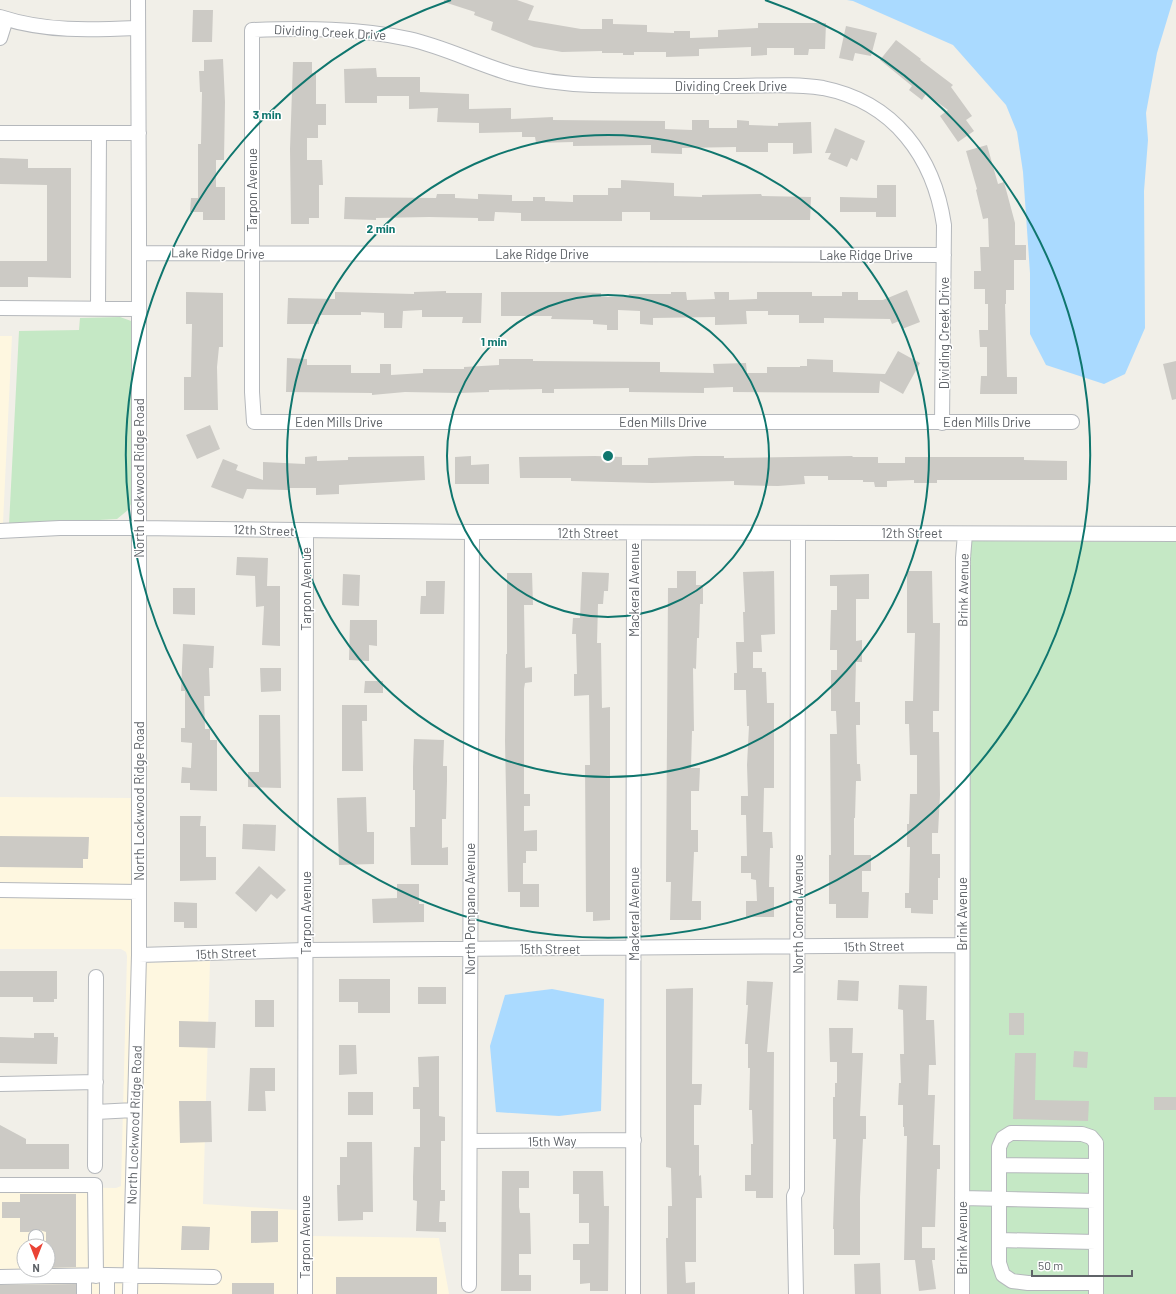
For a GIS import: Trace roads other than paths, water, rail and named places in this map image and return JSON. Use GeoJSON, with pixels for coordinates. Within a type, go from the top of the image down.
{"type":"FeatureCollection","features":[{"type":"Feature","properties":{"kind":"street","name":"North Lockwood Ridge Road"},"geometry":{"type":"LineString","coordinates":[[130,1294],[139,955],[138,528],[140,253],[138,0]]}},
{"type":"Feature","properties":{"kind":"street"},"geometry":{"type":"LineString","coordinates":[[0,38],[3,18],[35,26],[57,29],[138,28]]}},
{"type":"Feature","properties":{"kind":"street","name":"Tarpon Avenue"},"geometry":{"type":"LineString","coordinates":[[252,30],[252,392],[254,422]]}},
{"type":"Feature","properties":{"kind":"street","name":"Dividing Creek Drive"},"geometry":{"type":"LineString","coordinates":[[252,30],[358,31],[386,34],[438,46],[512,74],[564,84],[805,86],[841,92],[873,108],[885,116],[904,134],[922,157],[934,181],[940,204],[944,225],[942,423]]}},
{"type":"Feature","properties":{"kind":"street"},"geometry":{"type":"LineString","coordinates":[[0,133],[139,133]]}},
{"type":"Feature","properties":{"kind":"street"},"geometry":{"type":"LineString","coordinates":[[98,133],[98,308]]}},
{"type":"Feature","properties":{"kind":"street","name":"Lake Ridge Drive"},"geometry":{"type":"LineString","coordinates":[[140,253],[944,255]]}},
{"type":"Feature","properties":{"kind":"street"},"geometry":{"type":"LineString","coordinates":[[0,308],[139,309]]}},
{"type":"Feature","properties":{"kind":"street","name":"Eden Mills Drive"},"geometry":{"type":"LineString","coordinates":[[254,422],[1072,422]]}},
{"type":"Feature","properties":{"kind":"street","name":"12th Street"},"geometry":{"type":"LineString","coordinates":[[0,531],[60,528],[138,528],[306,531],[634,533],[1176,534]]}},
{"type":"Feature","properties":{"kind":"street","name":"Tarpon Avenue"},"geometry":{"type":"LineString","coordinates":[[305,1294],[306,531]]}},
{"type":"Feature","properties":{"kind":"street","name":"North Pompano Avenue"},"geometry":{"type":"LineString","coordinates":[[469,1285],[472,532]]}},
{"type":"Feature","properties":{"kind":"street","name":"Mackeral Avenue"},"geometry":{"type":"LineString","coordinates":[[633,1294],[634,533]]}},
{"type":"Feature","properties":{"kind":"street","name":"North Conrad Avenue"},"geometry":{"type":"LineString","coordinates":[[796,1294],[794,1196],[798,1190],[798,533]]}},
{"type":"Feature","properties":{"kind":"street","name":"Brink Avenue"},"geometry":{"type":"LineString","coordinates":[[962,1294],[963,558],[965,534]]}},
{"type":"Feature","properties":{"kind":"street"},"geometry":{"type":"LineString","coordinates":[[0,890],[139,892]]}},
{"type":"Feature","properties":{"kind":"street","name":"15th Street"},"geometry":{"type":"LineString","coordinates":[[139,955],[306,950],[634,949],[962,945]]}},
{"type":"Feature","properties":{"kind":"street"},"geometry":{"type":"LineString","coordinates":[[95,1166],[96,977]]}},
{"type":"Feature","properties":{"kind":"street"},"geometry":{"type":"LineString","coordinates":[[0,1084],[96,1082]]}},
{"type":"Feature","properties":{"kind":"street"},"geometry":{"type":"LineString","coordinates":[[96,1112],[134,1110]]}},
{"type":"Feature","properties":{"kind":"street"},"geometry":{"type":"LineString","coordinates":[[1011,1132],[1082,1134],[1091,1136],[1096,1143],[1096,1166],[1096,1289],[1028,1283],[1012,1280],[1003,1274],[999,1263],[999,1147],[1003,1138],[1011,1132]]}},
{"type":"Feature","properties":{"kind":"street","name":"15th Way"},"geometry":{"type":"LineString","coordinates":[[470,1141],[634,1140]]}},
{"type":"Feature","properties":{"kind":"street"},"geometry":{"type":"LineString","coordinates":[[999,1165],[1096,1166]]}},
{"type":"Feature","properties":{"kind":"street"},"geometry":{"type":"LineString","coordinates":[[0,1186],[95,1185],[96,1276],[107,1294]]}},
{"type":"Feature","properties":{"kind":"street"},"geometry":{"type":"LineString","coordinates":[[962,1198],[1096,1201]]}},
{"type":"Feature","properties":{"kind":"street"},"geometry":{"type":"LineString","coordinates":[[999,1240],[1096,1242]]}},
{"type":"Feature","properties":{"kind":"street"},"geometry":{"type":"LineString","coordinates":[[56,1274],[96,1276],[214,1276]]}},
{"type":"Feature","properties":{"kind":"street"},"geometry":{"type":"LineString","coordinates":[[0,1277],[16,1275]]}},
{"type":"Feature","properties":{"kind":"street"},"geometry":{"type":"LineString","coordinates":[[84,1294],[96,1276]]}},
{"type":"Feature","properties":{"kind":"water"},"geometry":{"type":"Polygon","coordinates":[[[847,0],[1173,0],[1157,53],[1146,113],[1148,140],[1144,191],[1145,328],[1125,374],[1104,384],[1046,365],[1030,334],[1030,273],[1023,172],[1017,132],[1006,105],[953,45],[853,1],[847,0]]]}},
{"type":"Feature","properties":{"kind":"water"},"geometry":{"type":"Polygon","coordinates":[[[552,989],[604,999],[601,1111],[559,1116],[496,1112],[490,1046],[505,995],[552,989]]]}}]}
